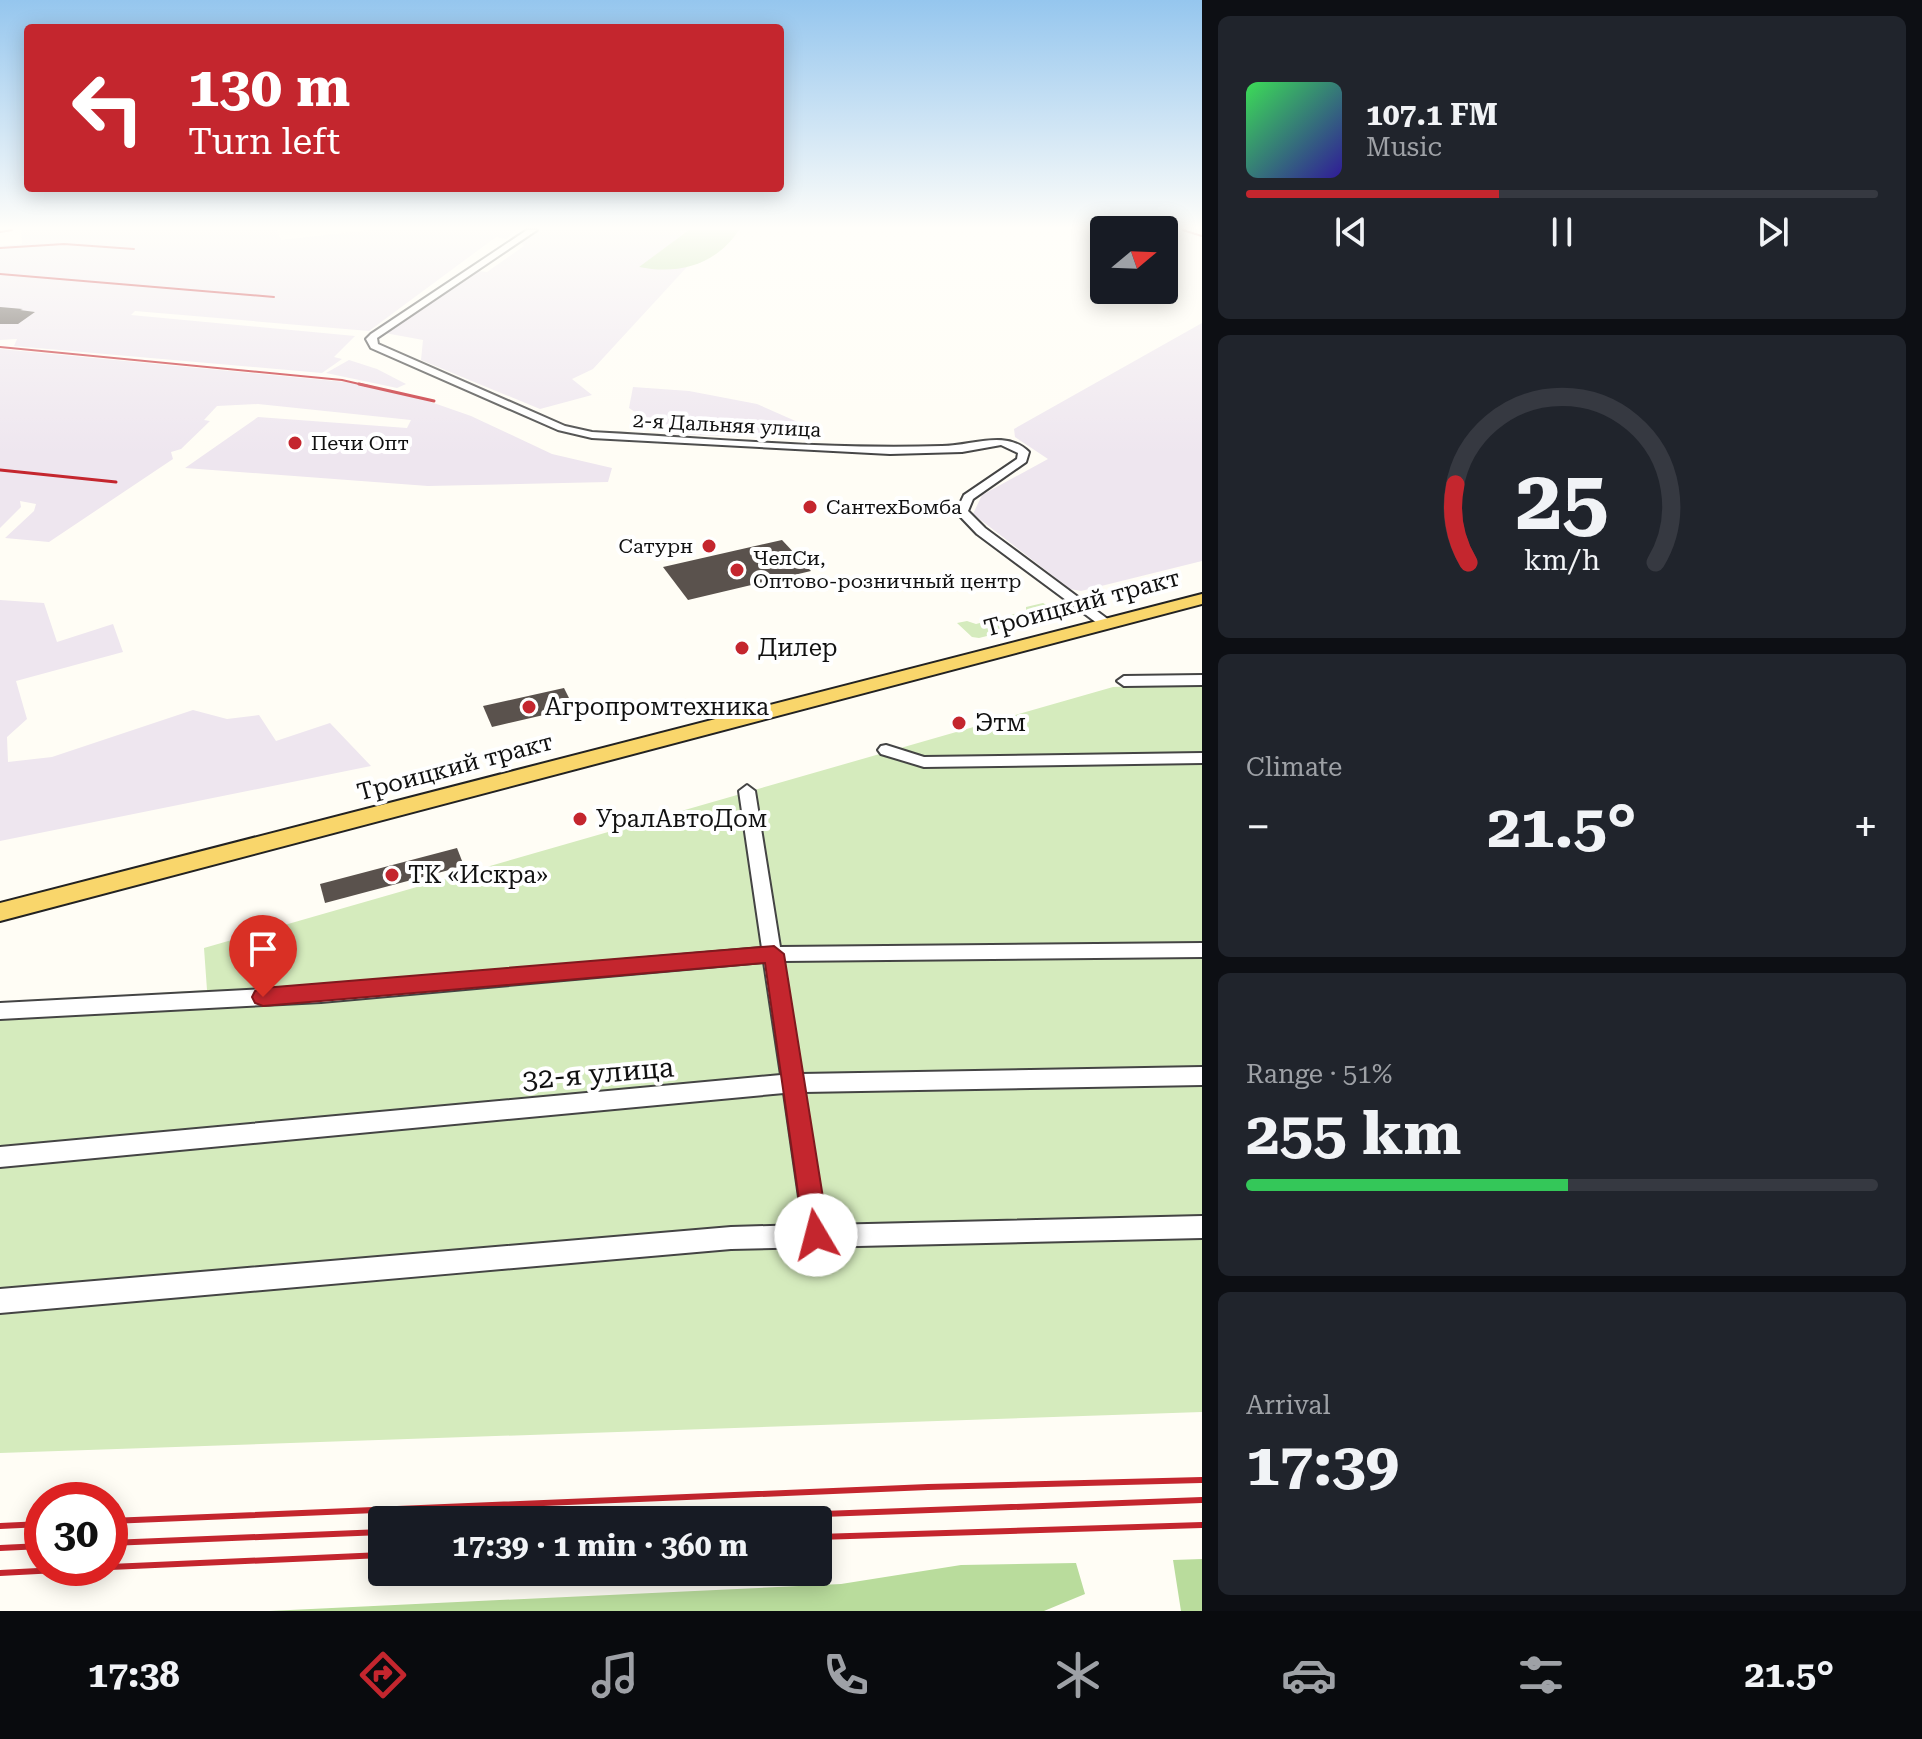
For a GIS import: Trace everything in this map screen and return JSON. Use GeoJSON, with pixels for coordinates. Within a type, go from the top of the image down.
{"type":"FeatureCollection","features":[{"type":"Feature","properties":{"kind":"main road","name":"Троицкий тракт"},"geometry":{"type":"LineString","coordinates":[[0,912],[1202,599]]}},
{"type":"Feature","properties":{"kind":"street","name":"2-я Дальняя улица"},"geometry":{"type":"LineString","coordinates":[[420,305],[374,336],[371,339],[374,346],[562,428],[592,435],[890,451],[962,449],[1001,442],[1014,445],[1024,452],[1022,460],[968,497],[962,512],[981,531],[1106,623]]}},
{"type":"Feature","properties":{"kind":"street"},"geometry":{"type":"LineString","coordinates":[[1124,681],[1202,680]]}},
{"type":"Feature","properties":{"kind":"street"},"geometry":{"type":"LineString","coordinates":[[886,750],[924,762],[1202,758]]}},
{"type":"Feature","properties":{"kind":"street"},"geometry":{"type":"LineString","coordinates":[[747,791],[816,1235]]}},
{"type":"Feature","properties":{"kind":"street"},"geometry":{"type":"LineString","coordinates":[[0,1011],[321,994],[774,954],[1202,950]]}},
{"type":"Feature","properties":{"kind":"street","name":"32-я улица"},"geometry":{"type":"LineString","coordinates":[[0,1157],[794,1083],[1202,1076]]}},
{"type":"Feature","properties":{"kind":"street"},"geometry":{"type":"LineString","coordinates":[[0,1301],[731,1238],[1202,1227]]}},
{"type":"Feature","properties":{"kind":"shaded area"},"geometry":{"type":"Polygon","coordinates":[[[0,305],[404,305],[369,331],[135,311],[131,315],[355,336],[334,357],[342,359],[322,373],[14,346],[17,339],[0,340],[0,305]]]}},
{"type":"Feature","properties":{"kind":"shaded area"},"geometry":{"type":"Polygon","coordinates":[[[427,305],[652,305],[593,369],[572,379],[592,395],[540,409],[421,360],[423,340],[385,333],[427,305]]]}},
{"type":"Feature","properties":{"kind":"shaded area"},"geometry":{"type":"Polygon","coordinates":[[[1202,323],[1202,561],[1081,591],[1070,589],[973,514],[982,495],[1048,459],[1015,437],[1014,429],[1202,323]]]}},
{"type":"Feature","properties":{"kind":"shaded area"},"geometry":{"type":"Polygon","coordinates":[[[0,349],[366,384],[408,394],[471,416],[552,454],[612,468],[608,482],[428,486],[185,468],[258,417],[407,428],[411,420],[258,404],[217,406],[204,420],[210,421],[181,449],[171,452],[173,459],[49,542],[5,538],[34,511],[36,504],[20,501],[21,507],[0,528],[0,349]]]}},
{"type":"Feature","properties":{"kind":"shaded area"},"geometry":{"type":"Polygon","coordinates":[[[349,360],[377,369],[406,384],[397,388],[326,373],[349,360]]]}},
{"type":"Feature","properties":{"kind":"shaded area"},"geometry":{"type":"Polygon","coordinates":[[[633,387],[689,391],[757,404],[809,427],[810,439],[668,434],[629,408],[633,387]]]}},
{"type":"Feature","properties":{"kind":"shaded area"},"geometry":{"type":"Polygon","coordinates":[[[0,600],[44,603],[57,642],[113,624],[123,652],[16,681],[27,719],[7,737],[8,762],[52,757],[193,710],[227,719],[259,715],[276,741],[330,723],[371,766],[0,841],[0,600]]]}},
{"type":"Feature","properties":{"kind":"green space"},"geometry":{"type":"Polygon","coordinates":[[[1043,603],[1061,613],[1060,618],[979,638],[972,637],[957,623],[967,621],[976,624],[1026,611],[1026,607],[1043,603]]]}},
{"type":"Feature","properties":{"kind":"green space"},"geometry":{"type":"Polygon","coordinates":[[[1202,684],[1202,1412],[0,1453],[0,1003],[207,990],[204,948],[1113,687],[1202,684]]]}},
{"type":"Feature","properties":{"kind":"green space"},"geometry":{"type":"Polygon","coordinates":[[[1202,1559],[1202,1611],[1181,1611],[1173,1560],[1202,1559]]]}},
{"type":"Feature","properties":{"kind":"green space"},"geometry":{"type":"Polygon","coordinates":[[[1076,1563],[1085,1594],[1044,1611],[269,1611],[832,1586],[961,1565],[1076,1563]]]}},
{"type":"Feature","properties":{"kind":"building"},"geometry":{"type":"Polygon","coordinates":[[[0,307],[35,312],[18,324],[0,324],[0,307]]]}},
{"type":"Feature","properties":{"kind":"building","name":"ЧелСи, Оптово-розничный центр"},"geometry":{"type":"Polygon","coordinates":[[[782,540],[811,571],[688,600],[663,567],[782,540]]]}},
{"type":"Feature","properties":{"kind":"building","name":"Агропромтехника"},"geometry":{"type":"Polygon","coordinates":[[[564,688],[574,708],[492,727],[483,706],[564,688]]]}},
{"type":"Feature","properties":{"kind":"building","name":"ТК «Искра»"},"geometry":{"type":"Polygon","coordinates":[[[457,848],[464,866],[325,903],[320,884],[457,848]]]}},
{"type":"Feature","properties":{"kind":"railway"},"geometry":{"type":"LineString","coordinates":[[0,347],[342,380],[368,386]]}},
{"type":"Feature","properties":{"kind":"railway"},"geometry":{"type":"LineString","coordinates":[[359,384],[434,401]]}},
{"type":"Feature","properties":{"kind":"railway"},"geometry":{"type":"LineString","coordinates":[[0,470],[116,482]]}},
{"type":"Feature","properties":{"kind":"railway"},"geometry":{"type":"LineString","coordinates":[[128,1520],[928,1487],[1202,1480]]}},
{"type":"Feature","properties":{"kind":"railway"},"geometry":{"type":"LineString","coordinates":[[832,1514],[1202,1500]]}},
{"type":"Feature","properties":{"kind":"railway"},"geometry":{"type":"LineString","coordinates":[[0,1526],[24,1525]]}},
{"type":"Feature","properties":{"kind":"railway"},"geometry":{"type":"LineString","coordinates":[[832,1537],[1202,1525]]}},
{"type":"Feature","properties":{"kind":"railway"},"geometry":{"type":"LineString","coordinates":[[128,1542],[368,1533]]}},
{"type":"Feature","properties":{"kind":"railway"},"geometry":{"type":"LineString","coordinates":[[0,1548],[24,1547]]}},
{"type":"Feature","properties":{"kind":"railway"},"geometry":{"type":"LineString","coordinates":[[128,1566],[368,1556]]}},
{"type":"Feature","properties":{"kind":"railway"},"geometry":{"type":"LineString","coordinates":[[0,1573],[24,1572]]}},
{"type":"Feature","properties":{"kind":"place","name":"Печи Опт"},"geometry":{"type":"Point","coordinates":[295,443]}},
{"type":"Feature","properties":{"kind":"place","name":"СантехБомба"},"geometry":{"type":"Point","coordinates":[810,507]}},
{"type":"Feature","properties":{"kind":"place","name":"Сатурн"},"geometry":{"type":"Point","coordinates":[709,546]}},
{"type":"Feature","properties":{"kind":"place","name":"ЧелСи, Оптово-розничный центр"},"geometry":{"type":"Point","coordinates":[737,570]}},
{"type":"Feature","properties":{"kind":"place","name":"Дилер"},"geometry":{"type":"Point","coordinates":[742,648]}},
{"type":"Feature","properties":{"kind":"place","name":"Агропромтехника"},"geometry":{"type":"Point","coordinates":[529,707]}},
{"type":"Feature","properties":{"kind":"place","name":"Этм"},"geometry":{"type":"Point","coordinates":[959,723]}},
{"type":"Feature","properties":{"kind":"place","name":"УралАвтоДом"},"geometry":{"type":"Point","coordinates":[580,819]}},
{"type":"Feature","properties":{"kind":"place","name":"ТК «Искра»"},"geometry":{"type":"Point","coordinates":[392,875]}},
{"type":"Feature","properties":{"kind":"route"},"geometry":{"type":"LineString","coordinates":[[263,997],[774,954],[816,1235]]}}]}
